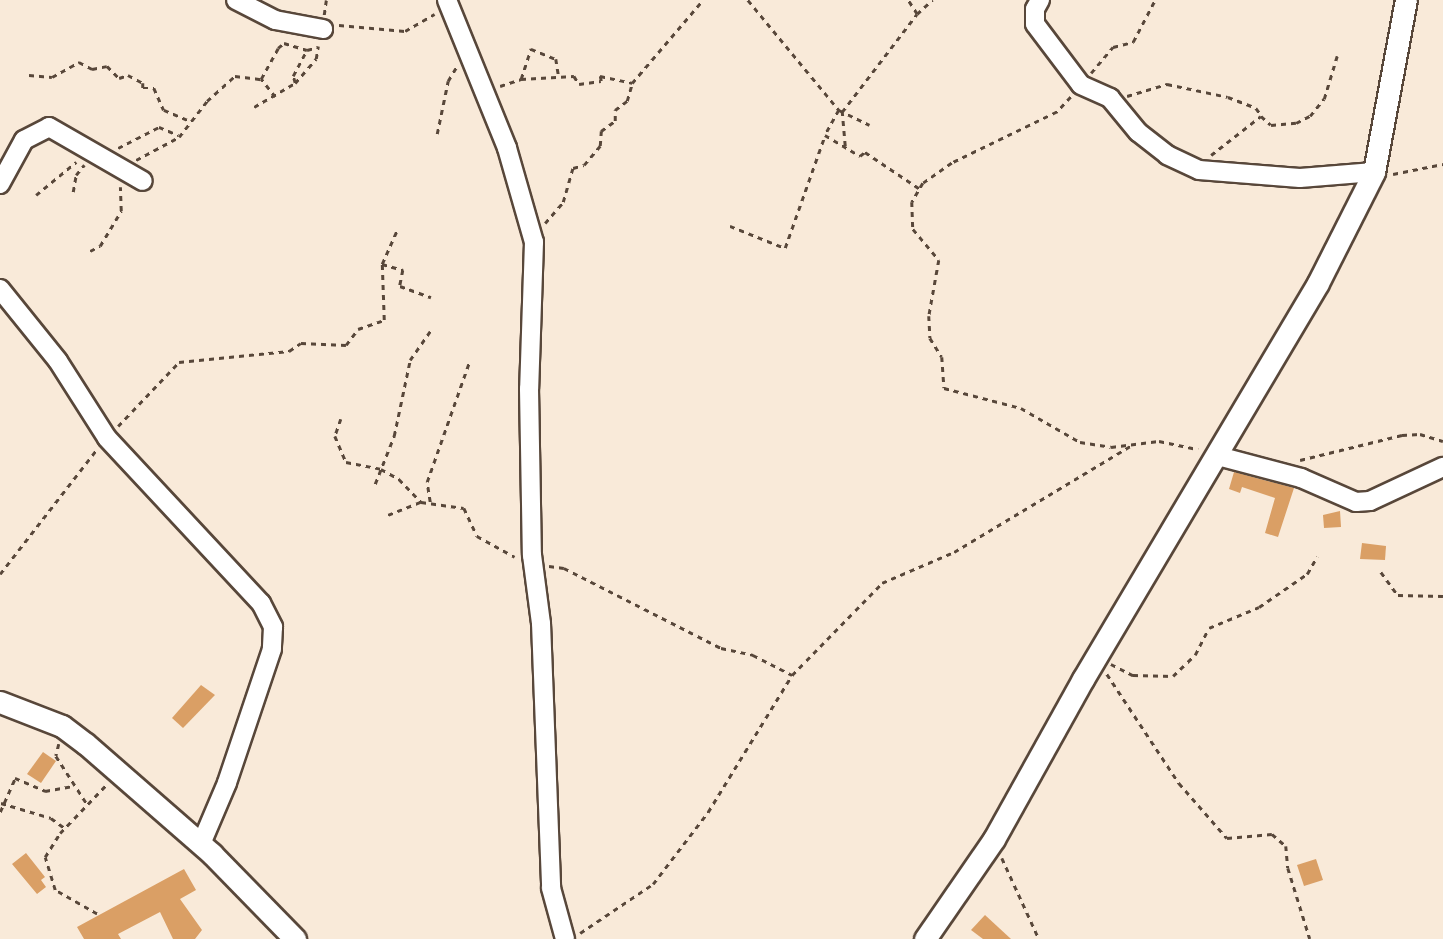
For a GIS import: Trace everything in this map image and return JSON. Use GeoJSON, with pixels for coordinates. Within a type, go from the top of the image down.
{"type":"FeatureCollection","features":[{"type":"Feature","properties":{"kind":"street"},"geometry":{"type":"LineString","coordinates":[[236,0],[275,20],[323,29]]}},
{"type":"Feature","properties":{"kind":"street"},"geometry":{"type":"LineString","coordinates":[[1040,0],[1035,9],[1035,24],[1081,85],[1110,98],[1138,132],[1167,155],[1199,170],[1300,178],[1373,173]]}},
{"type":"Feature","properties":{"kind":"street"},"geometry":{"type":"LineString","coordinates":[[925,939],[994,839],[1096,657],[1218,456],[1318,282],[1373,173],[1406,0]]}},
{"type":"Feature","properties":{"kind":"street"},"geometry":{"type":"LineString","coordinates":[[447,2],[507,148],[534,242],[529,389],[533,555],[551,888],[565,939]]}},
{"type":"Feature","properties":{"kind":"street"},"geometry":{"type":"LineString","coordinates":[[0,184],[24,140],[35,131],[48,127],[92,155],[143,181]]}},
{"type":"Feature","properties":{"kind":"street"},"geometry":{"type":"LineString","coordinates":[[0,289],[58,361],[107,438],[261,603],[273,627],[272,649],[201,844]]}},
{"type":"Feature","properties":{"kind":"street"},"geometry":{"type":"LineString","coordinates":[[1218,456],[1275,470],[1356,502],[1370,501],[1443,467]]}},
{"type":"Feature","properties":{"kind":"street"},"geometry":{"type":"LineString","coordinates":[[0,702],[62,726],[201,844],[295,939]]}},
{"type":"Feature","properties":{"kind":"path"},"geometry":{"type":"LineString","coordinates":[[254,107],[295,83],[316,59],[326,0]]}},
{"type":"Feature","properties":{"kind":"path"},"geometry":{"type":"LineString","coordinates":[[534,242],[563,202],[573,168],[584,165],[600,146],[601,131],[615,121],[615,110],[627,101],[632,83],[703,0]]}},
{"type":"Feature","properties":{"kind":"path"},"geometry":{"type":"LineString","coordinates":[[748,0],[840,111],[870,125]]}},
{"type":"Feature","properties":{"kind":"path"},"geometry":{"type":"LineString","coordinates":[[908,0],[917,14]]}},
{"type":"Feature","properties":{"kind":"path"},"geometry":{"type":"LineString","coordinates":[[730,226],[785,248],[825,135],[840,111],[917,14],[932,0]]}},
{"type":"Feature","properties":{"kind":"path"},"geometry":{"type":"LineString","coordinates":[[1155,0],[1133,42],[1113,47],[1057,112],[952,163],[920,189],[912,202],[913,229],[939,260],[929,316],[930,338],[942,357],[944,388],[1021,408],[1080,442],[1111,447],[1159,441],[1218,456]]}},
{"type":"Feature","properties":{"kind":"path"},"geometry":{"type":"LineString","coordinates":[[323,29],[341,25],[405,32],[447,2]]}},
{"type":"Feature","properties":{"kind":"path"},"geometry":{"type":"LineString","coordinates":[[261,79],[284,43],[307,50],[318,47]]}},
{"type":"Feature","properties":{"kind":"path"},"geometry":{"type":"LineString","coordinates":[[521,79],[531,49],[556,59],[559,77]]}},
{"type":"Feature","properties":{"kind":"path"},"geometry":{"type":"LineString","coordinates":[[295,83],[295,70],[307,50]]}},
{"type":"Feature","properties":{"kind":"path"},"geometry":{"type":"LineString","coordinates":[[437,134],[448,81],[467,52]]}},
{"type":"Feature","properties":{"kind":"path"},"geometry":{"type":"LineString","coordinates":[[1110,98],[1167,84],[1228,97],[1256,108],[1271,125],[1296,123],[1310,116],[1324,99],[1337,56]]}},
{"type":"Feature","properties":{"kind":"path"},"geometry":{"type":"LineString","coordinates":[[29,75],[52,76],[79,62],[92,69],[107,66],[119,78],[128,75],[143,83],[143,88],[154,88],[164,110],[190,121]]}},
{"type":"Feature","properties":{"kind":"path"},"geometry":{"type":"LineString","coordinates":[[206,101],[234,76],[261,79],[275,97]]}},
{"type":"Feature","properties":{"kind":"path"},"geometry":{"type":"LineString","coordinates":[[478,78],[498,87],[521,79],[574,76],[579,84],[601,81],[600,76],[632,83]]}},
{"type":"Feature","properties":{"kind":"path"},"geometry":{"type":"LineString","coordinates":[[840,111],[845,146]]}},
{"type":"Feature","properties":{"kind":"path"},"geometry":{"type":"LineString","coordinates":[[1199,170],[1219,146],[1239,136],[1261,116]]}},
{"type":"Feature","properties":{"kind":"path"},"geometry":{"type":"LineString","coordinates":[[825,135],[860,156],[865,152],[920,189]]}},
{"type":"Feature","properties":{"kind":"path"},"geometry":{"type":"LineString","coordinates":[[36,195],[92,155]]}},
{"type":"Feature","properties":{"kind":"path"},"geometry":{"type":"LineString","coordinates":[[1373,173],[1443,164]]}},
{"type":"Feature","properties":{"kind":"path"},"geometry":{"type":"LineString","coordinates":[[0,574],[107,438],[178,362],[289,351],[301,343],[346,345],[358,329],[384,320],[382,264],[398,228]]}},
{"type":"Feature","properties":{"kind":"path"},"geometry":{"type":"LineString","coordinates":[[382,264],[403,270],[400,286],[432,297]]}},
{"type":"Feature","properties":{"kind":"path"},"geometry":{"type":"LineString","coordinates":[[375,484],[410,374],[410,360],[430,331]]}},
{"type":"Feature","properties":{"kind":"path"},"geometry":{"type":"LineString","coordinates":[[430,502],[427,482],[469,363]]}},
{"type":"Feature","properties":{"kind":"path"},"geometry":{"type":"LineString","coordinates":[[341,419],[335,436],[346,462],[381,469],[421,502]]}},
{"type":"Feature","properties":{"kind":"path"},"geometry":{"type":"LineString","coordinates":[[1275,470],[1322,452],[1402,435],[1420,434],[1443,441]]}},
{"type":"Feature","properties":{"kind":"path"},"geometry":{"type":"LineString","coordinates":[[572,939],[653,884],[708,812],[793,675],[882,583],[954,552],[1137,442]]}},
{"type":"Feature","properties":{"kind":"path"},"geometry":{"type":"LineString","coordinates":[[388,515],[421,502],[464,508],[477,536],[505,554],[518,558],[533,555]]}},
{"type":"Feature","properties":{"kind":"path"},"geometry":{"type":"LineString","coordinates":[[1096,657],[1133,674],[1173,676],[1195,654],[1209,628],[1259,607],[1269,596],[1307,574],[1317,557]]}},
{"type":"Feature","properties":{"kind":"path"},"geometry":{"type":"LineString","coordinates":[[536,577],[548,566],[564,568],[721,648],[753,655],[793,675]]}},
{"type":"Feature","properties":{"kind":"path"},"geometry":{"type":"LineString","coordinates":[[1381,572],[1398,595],[1443,596]]}},
{"type":"Feature","properties":{"kind":"path"},"geometry":{"type":"LineString","coordinates":[[1096,657],[1179,783],[1227,838],[1272,834],[1286,846],[1288,868],[1310,939]]}},
{"type":"Feature","properties":{"kind":"path"},"geometry":{"type":"LineString","coordinates":[[62,726],[56,757],[72,786],[87,804]]}},
{"type":"Feature","properties":{"kind":"path"},"geometry":{"type":"LineString","coordinates":[[97,914],[55,890],[45,857],[65,828],[106,787],[114,768]]}},
{"type":"Feature","properties":{"kind":"path"},"geometry":{"type":"LineString","coordinates":[[0,812],[1,804],[16,778],[45,791],[72,786]]}},
{"type":"Feature","properties":{"kind":"path"},"geometry":{"type":"LineString","coordinates":[[1,804],[51,818],[65,828]]}},
{"type":"Feature","properties":{"kind":"path"},"geometry":{"type":"LineString","coordinates":[[994,839],[1039,939]]}},
{"type":"Feature","properties":{"kind":"building"},"geometry":{"type":"Polygon","coordinates":[[[1234,472],[1294,488],[1278,537],[1265,533],[1275,498],[1242,487],[1240,493],[1229,489],[1234,472]]]}},
{"type":"Feature","properties":{"kind":"building"},"geometry":{"type":"Polygon","coordinates":[[[1340,511],[1341,527],[1324,528],[1323,515],[1340,511]]]}},
{"type":"Feature","properties":{"kind":"building"},"geometry":{"type":"Polygon","coordinates":[[[1362,543],[1386,546],[1385,560],[1360,559],[1362,543]]]}},
{"type":"Feature","properties":{"kind":"building"},"geometry":{"type":"Polygon","coordinates":[[[201,685],[215,695],[183,728],[172,718],[201,685]]]}},
{"type":"Feature","properties":{"kind":"building"},"geometry":{"type":"Polygon","coordinates":[[[43,752],[56,761],[41,783],[27,774],[43,752]]]}},
{"type":"Feature","properties":{"kind":"building"},"geometry":{"type":"Polygon","coordinates":[[[26,853],[45,877],[41,880],[46,887],[37,894],[12,864],[26,853]]]}},
{"type":"Feature","properties":{"kind":"building"},"geometry":{"type":"Polygon","coordinates":[[[1316,859],[1323,880],[1304,886],[1297,865],[1316,859]]]}},
{"type":"Feature","properties":{"kind":"building"},"geometry":{"type":"Polygon","coordinates":[[[184,869],[196,890],[180,899],[202,930],[195,939],[173,939],[160,912],[118,934],[121,939],[84,939],[77,927],[184,869]]]}},
{"type":"Feature","properties":{"kind":"building"},"geometry":{"type":"Polygon","coordinates":[[[985,915],[1011,939],[983,939],[971,930],[985,915]]]}}]}
